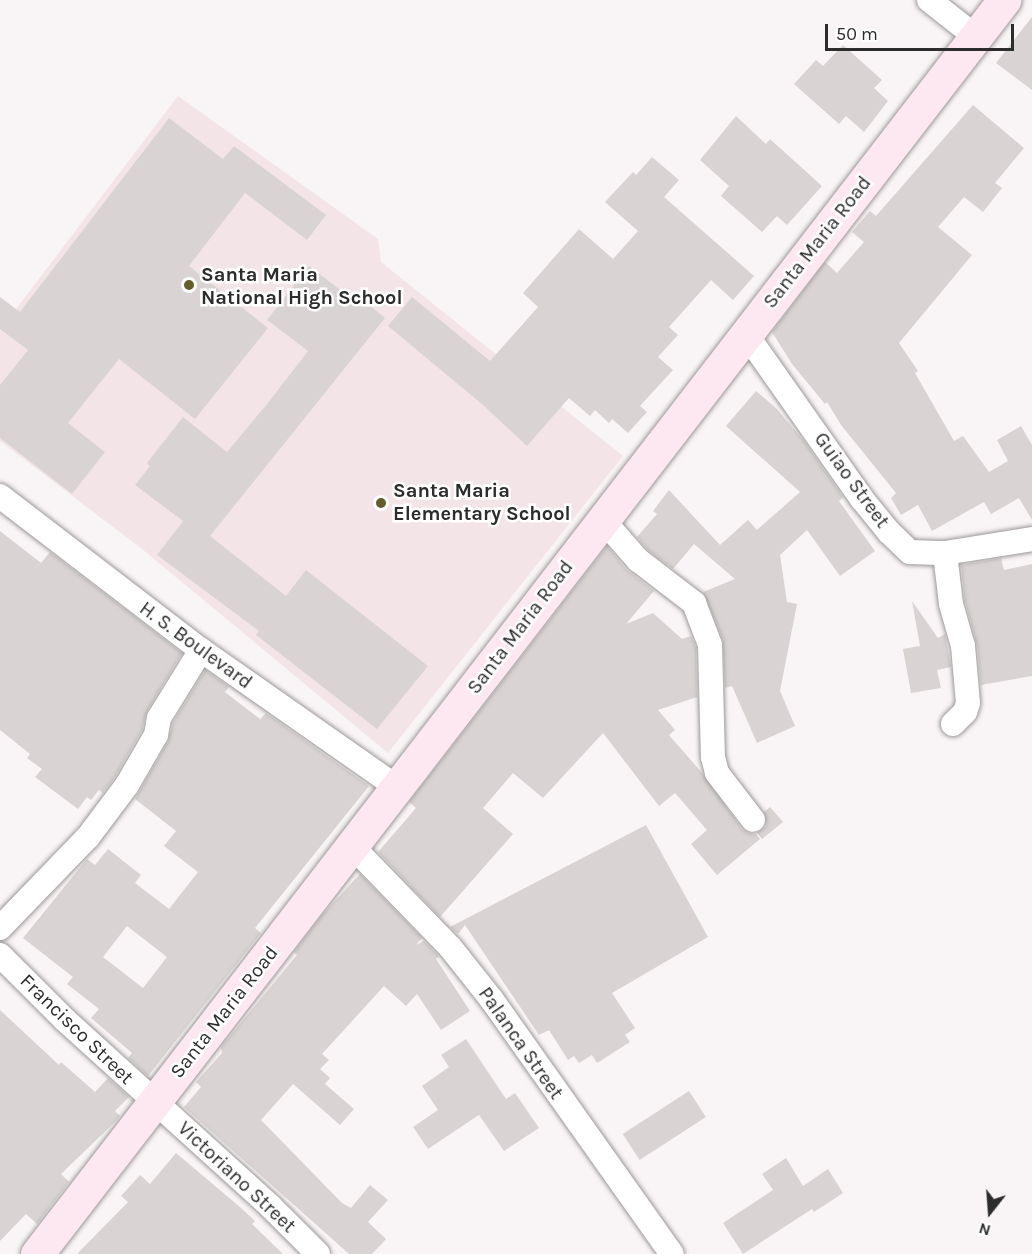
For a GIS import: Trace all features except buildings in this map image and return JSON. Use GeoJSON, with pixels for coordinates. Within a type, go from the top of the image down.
{"type":"FeatureCollection","features":[{"type":"Feature","properties":{"kind":"main road","name":"Santa Maria Road"},"geometry":{"type":"LineString","coordinates":[[37,1254],[1004,0]]}},
{"type":"Feature","properties":{"kind":"street"},"geometry":{"type":"LineString","coordinates":[[929,0],[976,37]]}},
{"type":"Feature","properties":{"kind":"street","name":"Guiao Street"},"geometry":{"type":"LineString","coordinates":[[747,334],[862,499],[889,532],[910,552],[945,553],[1032,539]]}},
{"type":"Feature","properties":{"kind":"street","name":"H. S. Boulevard"},"geometry":{"type":"LineString","coordinates":[[0,496],[201,650],[397,787]]}},
{"type":"Feature","properties":{"kind":"street"},"geometry":{"type":"LineString","coordinates":[[602,519],[638,560],[694,603],[710,645],[713,757],[717,773],[753,820]]}},
{"type":"Feature","properties":{"kind":"street"},"geometry":{"type":"LineString","coordinates":[[945,553],[951,604],[963,646],[968,703],[964,712],[953,724]]}},
{"type":"Feature","properties":{"kind":"street"},"geometry":{"type":"LineString","coordinates":[[0,928],[88,837],[127,785],[156,735],[159,718],[201,650]]}},
{"type":"Feature","properties":{"kind":"street","name":"Palanca Street"},"geometry":{"type":"LineString","coordinates":[[352,846],[450,947],[492,1000],[672,1254]]}},
{"type":"Feature","properties":{"kind":"street","name":"Francisco Street"},"geometry":{"type":"LineString","coordinates":[[0,955],[65,1020],[154,1102]]}},
{"type":"Feature","properties":{"kind":"street","name":"Victoriano Street"},"geometry":{"type":"LineString","coordinates":[[154,1102],[270,1206],[318,1254]]}},
{"type":"Feature","properties":{"kind":"shaded area"},"geometry":{"type":"Polygon","coordinates":[[[178,96],[378,239],[381,262],[623,456],[388,753],[142,549],[0,441],[0,330],[178,96]]]}},
{"type":"Feature","properties":{"kind":"place","name":"Santa Maria National High School"},"geometry":{"type":"Point","coordinates":[189,285]}},
{"type":"Feature","properties":{"kind":"place","name":"Santa Maria Elementary School"},"geometry":{"type":"Point","coordinates":[381,503]}}]}
